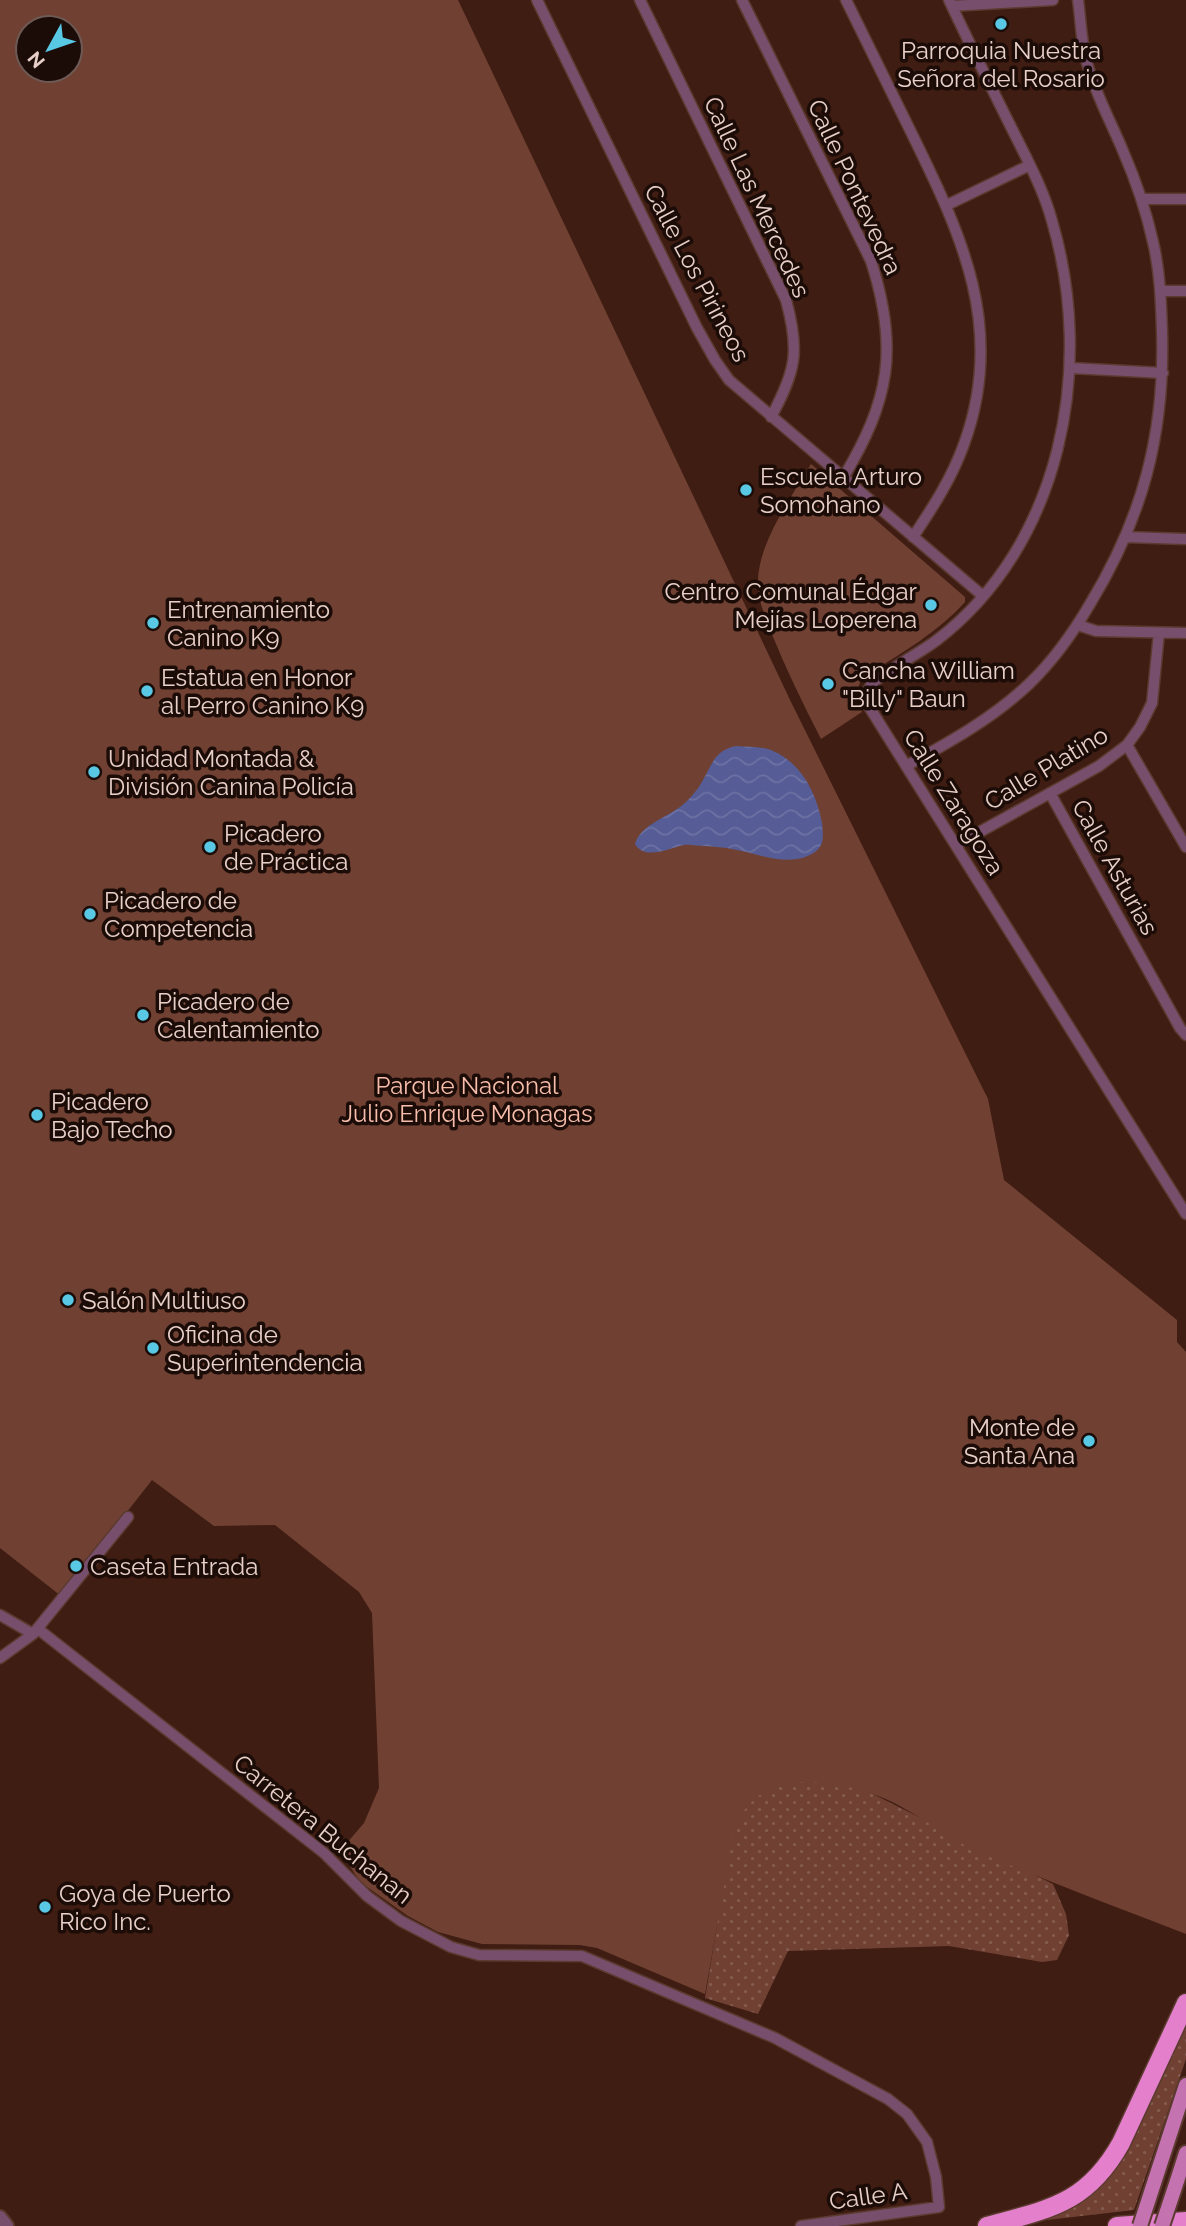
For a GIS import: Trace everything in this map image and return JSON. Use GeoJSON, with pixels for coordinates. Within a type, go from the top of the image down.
{"type":"FeatureCollection","features":[{"type":"Feature","properties":{"kind":"highway"},"geometry":{"type":"LineString","coordinates":[[987,2226],[1052,2208],[1086,2188],[1098,2177],[1121,2143],[1186,2003]]}},
{"type":"Feature","properties":{"kind":"highway"},"geometry":{"type":"LineString","coordinates":[[1117,2226],[1186,2221]]}},
{"type":"Feature","properties":{"kind":"main road"},"geometry":{"type":"LineString","coordinates":[[1140,2226],[1186,2085]]}},
{"type":"Feature","properties":{"kind":"main road"},"geometry":{"type":"LineString","coordinates":[[1162,2226],[1186,2153]]}},
{"type":"Feature","properties":{"kind":"street","name":"Calle Los Pirineos"},"geometry":{"type":"LineString","coordinates":[[537,0],[710,352],[729,380],[983,596]]}},
{"type":"Feature","properties":{"kind":"street","name":"Calle Las Mercedes"},"geometry":{"type":"LineString","coordinates":[[640,0],[786,300],[795,354],[788,386],[771,417]]}},
{"type":"Feature","properties":{"kind":"street","name":"Calle Pontevedra"},"geometry":{"type":"LineString","coordinates":[[742,0],[871,261],[884,305],[886,363],[881,398],[870,430],[843,478]]}},
{"type":"Feature","properties":{"kind":"street"},"geometry":{"type":"LineString","coordinates":[[846,0],[947,205],[965,252],[977,299],[979,379],[971,421],[954,470],[913,537]]}},
{"type":"Feature","properties":{"kind":"street"},"geometry":{"type":"LineString","coordinates":[[950,3],[1053,0]]}},
{"type":"Feature","properties":{"kind":"street"},"geometry":{"type":"LineString","coordinates":[[906,766],[961,736],[1005,705],[1046,665],[1077,625],[1106,578],[1141,498],[1150,462],[1159,420],[1163,373],[1161,291],[1154,245],[1142,199],[1086,61],[1078,0]]}},
{"type":"Feature","properties":{"kind":"street","name":"Calle Zaragoza"},"geometry":{"type":"LineString","coordinates":[[950,3],[1030,165],[1052,218],[1065,269],[1071,368],[1063,428],[1043,496],[1014,554],[983,596],[944,635],[875,680],[867,694],[868,705],[1186,1214]]}},
{"type":"Feature","properties":{"kind":"street"},"geometry":{"type":"LineString","coordinates":[[947,205],[1030,165]]}},
{"type":"Feature","properties":{"kind":"street"},"geometry":{"type":"LineString","coordinates":[[1142,199],[1186,199]]}},
{"type":"Feature","properties":{"kind":"street"},"geometry":{"type":"LineString","coordinates":[[1161,291],[1186,291]]}},
{"type":"Feature","properties":{"kind":"street"},"geometry":{"type":"LineString","coordinates":[[1071,368],[1163,373]]}},
{"type":"Feature","properties":{"kind":"street"},"geometry":{"type":"LineString","coordinates":[[1125,537],[1186,539]]}},
{"type":"Feature","properties":{"kind":"street"},"geometry":{"type":"LineString","coordinates":[[1077,625],[1096,631],[1186,633]]}},
{"type":"Feature","properties":{"kind":"street","name":"Calle Platino"},"geometry":{"type":"LineString","coordinates":[[956,845],[1100,766],[1127,745],[1152,703],[1159,633]]}},
{"type":"Feature","properties":{"kind":"street"},"geometry":{"type":"LineString","coordinates":[[1127,745],[1186,847]]}},
{"type":"Feature","properties":{"kind":"street","name":"Calle Asturias"},"geometry":{"type":"LineString","coordinates":[[1050,793],[1186,1035]]}},
{"type":"Feature","properties":{"kind":"street"},"geometry":{"type":"LineString","coordinates":[[0,1658],[36,1632],[128,1517]]}},
{"type":"Feature","properties":{"kind":"street","name":"Carretera Buchanan"},"geometry":{"type":"LineString","coordinates":[[0,1615],[36,1632],[324,1853],[367,1896],[401,1921],[451,1947],[479,1955],[582,1956],[775,2038],[888,2099],[907,2114],[927,2142],[936,2177],[939,2207]]}},
{"type":"Feature","properties":{"kind":"street","name":"Calle A"},"geometry":{"type":"LineString","coordinates":[[802,2226],[939,2207]]}},
{"type":"Feature","properties":{"kind":"street"},"geometry":{"type":"LineString","coordinates":[[0,2217],[7,2226]]}},
{"type":"Feature","properties":{"kind":"green space","name":"Parque Nacional Julio Enrique Monagas"},"geometry":{"type":"Polygon","coordinates":[[[0,0],[458,0],[791,702],[988,1099],[1004,1180],[1177,1320],[1177,1342],[1186,1352],[1186,1934],[983,1854],[885,1799],[851,1788],[810,1782],[773,1788],[757,1798],[744,1811],[734,1831],[705,1994],[597,1948],[580,1945],[482,1944],[438,1932],[408,1916],[360,1882],[340,1851],[364,1823],[379,1788],[372,1613],[359,1592],[275,1525],[214,1526],[152,1480],[61,1596],[0,1548],[0,0]]]}},
{"type":"Feature","properties":{"kind":"green space"},"geometry":{"type":"Polygon","coordinates":[[[811,464],[965,597],[965,602],[931,633],[861,679],[855,699],[862,712],[821,739],[771,632],[758,587],[760,565],[770,535],[811,464]]]}},
{"type":"Feature","properties":{"kind":"green space"},"geometry":{"type":"Polygon","coordinates":[[[783,1749],[1053,1884],[1066,1914],[1069,1935],[1057,1960],[1042,1962],[949,1946],[788,1951],[758,2014],[705,1998],[717,1926],[713,1824],[783,1749]]]}},
{"type":"Feature","properties":{"kind":"green space"},"geometry":{"type":"Polygon","coordinates":[[[1186,2015],[1186,2059],[1134,2210],[1038,2221],[1083,2197],[1186,2015]]]}},
{"type":"Feature","properties":{"kind":"water"},"geometry":{"type":"Polygon","coordinates":[[[736,746],[760,747],[773,751],[792,763],[800,772],[812,791],[820,812],[823,835],[818,849],[805,857],[785,860],[729,848],[691,845],[651,853],[639,849],[635,844],[643,831],[686,802],[700,786],[719,754],[736,746]]]}},
{"type":"Feature","properties":{"kind":"place","name":"Parroquia Nuestra Señora del Rosario"},"geometry":{"type":"Point","coordinates":[1001,24]}},
{"type":"Feature","properties":{"kind":"place","name":"Escuela Arturo Somohano"},"geometry":{"type":"Point","coordinates":[746,490]}},
{"type":"Feature","properties":{"kind":"place","name":"Centro Comunal Édgar Mejías Loperena"},"geometry":{"type":"Point","coordinates":[931,605]}},
{"type":"Feature","properties":{"kind":"place","name":"Entrenamiento Canino K9"},"geometry":{"type":"Point","coordinates":[153,623]}},
{"type":"Feature","properties":{"kind":"place","name":"Cancha William \"Billy\" Baun"},"geometry":{"type":"Point","coordinates":[828,684]}},
{"type":"Feature","properties":{"kind":"place","name":"Estatua en Honor al Perro Canino K9"},"geometry":{"type":"Point","coordinates":[147,691]}},
{"type":"Feature","properties":{"kind":"place","name":"Unidad Montada & División Canina Policía"},"geometry":{"type":"Point","coordinates":[94,772]}},
{"type":"Feature","properties":{"kind":"place","name":"Picadero de Práctica"},"geometry":{"type":"Point","coordinates":[210,847]}},
{"type":"Feature","properties":{"kind":"place","name":"Picadero de Competencia"},"geometry":{"type":"Point","coordinates":[90,914]}},
{"type":"Feature","properties":{"kind":"place","name":"Picadero de Calentamiento"},"geometry":{"type":"Point","coordinates":[143,1015]}},
{"type":"Feature","properties":{"kind":"place","name":"Picadero Bajo Techo"},"geometry":{"type":"Point","coordinates":[37,1115]}},
{"type":"Feature","properties":{"kind":"place","name":"Salón Multiuso"},"geometry":{"type":"Point","coordinates":[68,1300]}},
{"type":"Feature","properties":{"kind":"place","name":"Oficina de Superintendencia"},"geometry":{"type":"Point","coordinates":[153,1348]}},
{"type":"Feature","properties":{"kind":"place","name":"Monte de Santa Ana"},"geometry":{"type":"Point","coordinates":[1089,1441]}},
{"type":"Feature","properties":{"kind":"place","name":"Caseta Entrada"},"geometry":{"type":"Point","coordinates":[76,1566]}},
{"type":"Feature","properties":{"kind":"place","name":"Goya de Puerto Rico Inc."},"geometry":{"type":"Point","coordinates":[45,1907]}}]}
